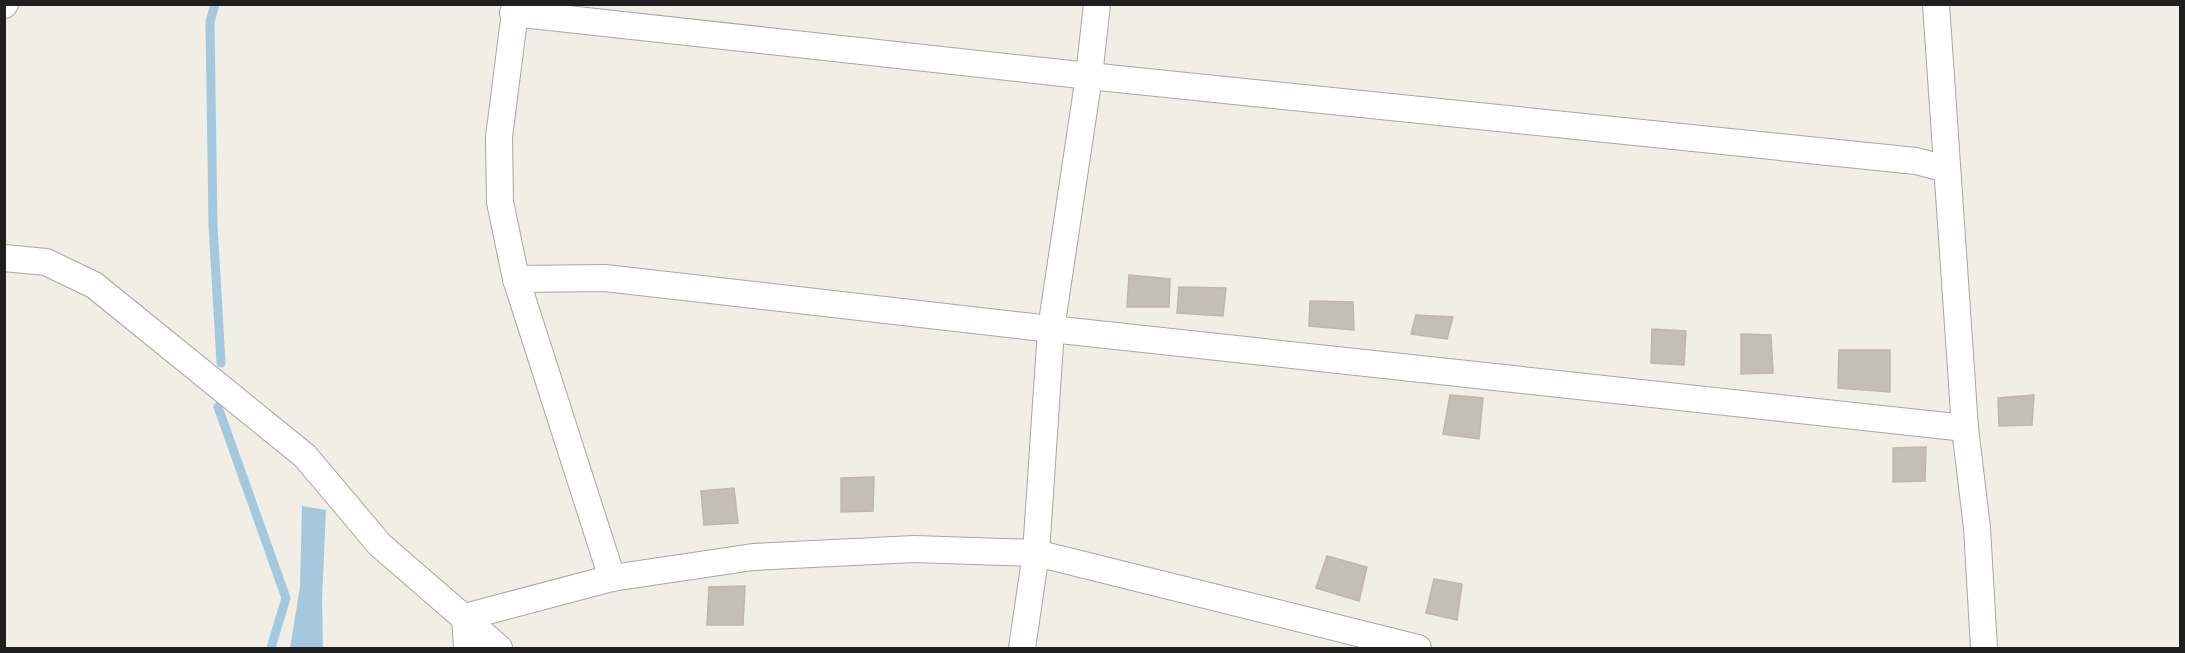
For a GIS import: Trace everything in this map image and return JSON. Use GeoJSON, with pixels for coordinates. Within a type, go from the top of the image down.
{"type":"FeatureCollection","features":[{"type":"Feature","properties":{"kind":"street"},"geometry":{"type":"LineString","coordinates":[[1022,648],[1036,553],[1051,329],[1089,76],[1097,4]]}},
{"type":"Feature","properties":{"kind":"street"},"geometry":{"type":"LineString","coordinates":[[1936,4],[1965,428],[1977,528],[1984,648]]}},
{"type":"Feature","properties":{"kind":"street"},"geometry":{"type":"LineString","coordinates":[[612,578],[516,279],[500,202],[500,137],[515,9],[1089,76],[1916,161],[1947,169]]}},
{"type":"Feature","properties":{"kind":"street"},"geometry":{"type":"LineString","coordinates":[[4,258],[46,262],[94,285],[305,456],[380,545],[499,648]]}},
{"type":"Feature","properties":{"kind":"street"},"geometry":{"type":"LineString","coordinates":[[516,279],[605,278],[1965,428]]}},
{"type":"Feature","properties":{"kind":"street"},"geometry":{"type":"LineString","coordinates":[[465,617],[612,578],[753,557],[915,549],[1036,553],[1418,648]]}},
{"type":"Feature","properties":{"kind":"street"},"geometry":{"type":"LineString","coordinates":[[465,617],[467,648]]}},
{"type":"Feature","properties":{"kind":"water"},"geometry":{"type":"Polygon","coordinates":[[[302,506],[326,510],[322,600],[323,648],[290,648],[300,587],[302,506]]]}},
{"type":"Feature","properties":{"kind":"building"},"geometry":{"type":"Polygon","coordinates":[[[1129,275],[1170,279],[1169,307],[1127,307],[1129,275]]]}},
{"type":"Feature","properties":{"kind":"building"},"geometry":{"type":"Polygon","coordinates":[[[1179,287],[1226,288],[1223,316],[1177,313],[1179,287]]]}},
{"type":"Feature","properties":{"kind":"building"},"geometry":{"type":"Polygon","coordinates":[[[1310,301],[1353,302],[1354,330],[1309,326],[1310,301]]]}},
{"type":"Feature","properties":{"kind":"building"},"geometry":{"type":"Polygon","coordinates":[[[1416,315],[1453,317],[1447,339],[1411,334],[1416,315]]]}},
{"type":"Feature","properties":{"kind":"building"},"geometry":{"type":"Polygon","coordinates":[[[1652,329],[1686,331],[1684,365],[1651,363],[1652,329]]]}},
{"type":"Feature","properties":{"kind":"building"},"geometry":{"type":"Polygon","coordinates":[[[1741,334],[1771,335],[1773,373],[1741,374],[1741,334]]]}},
{"type":"Feature","properties":{"kind":"building"},"geometry":{"type":"Polygon","coordinates":[[[1839,350],[1890,350],[1890,392],[1838,388],[1839,350]]]}},
{"type":"Feature","properties":{"kind":"building"},"geometry":{"type":"Polygon","coordinates":[[[1450,395],[1483,398],[1479,439],[1443,434],[1450,395]]]}},
{"type":"Feature","properties":{"kind":"building"},"geometry":{"type":"Polygon","coordinates":[[[2034,395],[2032,425],[1999,426],[1998,398],[2034,395]]]}},
{"type":"Feature","properties":{"kind":"building"},"geometry":{"type":"Polygon","coordinates":[[[1926,447],[1925,481],[1893,482],[1893,448],[1926,447]]]}},
{"type":"Feature","properties":{"kind":"building"},"geometry":{"type":"Polygon","coordinates":[[[874,477],[873,511],[841,512],[841,478],[874,477]]]}},
{"type":"Feature","properties":{"kind":"building"},"geometry":{"type":"Polygon","coordinates":[[[734,488],[738,523],[704,525],[701,491],[734,488]]]}},
{"type":"Feature","properties":{"kind":"building"},"geometry":{"type":"Polygon","coordinates":[[[1327,556],[1367,567],[1359,601],[1316,588],[1327,556]]]}},
{"type":"Feature","properties":{"kind":"building"},"geometry":{"type":"Polygon","coordinates":[[[1434,579],[1462,584],[1457,620],[1426,613],[1434,579]]]}},
{"type":"Feature","properties":{"kind":"building"},"geometry":{"type":"Polygon","coordinates":[[[745,586],[743,625],[707,625],[709,587],[745,586]]]}},
{"type":"Feature","properties":{"kind":"waterway"},"geometry":{"type":"LineString","coordinates":[[215,4],[210,22],[213,225],[221,363]]}},
{"type":"Feature","properties":{"kind":"waterway"},"geometry":{"type":"LineString","coordinates":[[218,407],[286,598],[271,648]]}}]}
